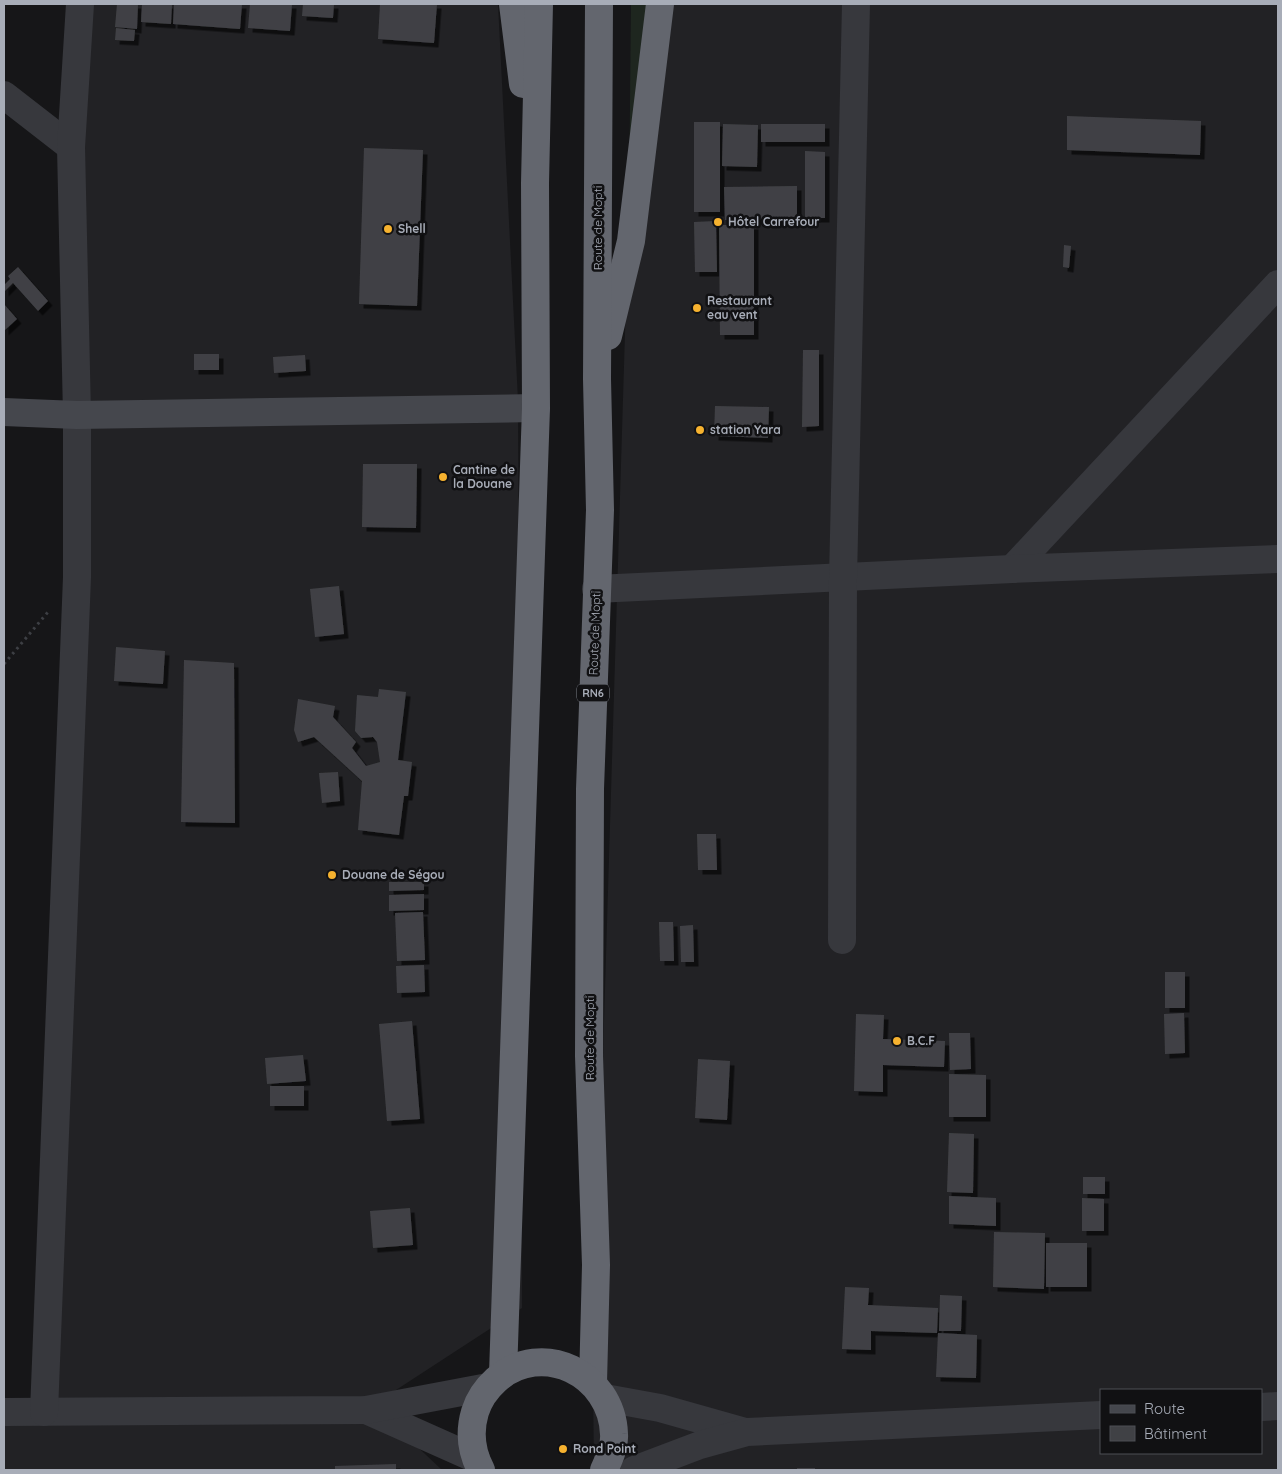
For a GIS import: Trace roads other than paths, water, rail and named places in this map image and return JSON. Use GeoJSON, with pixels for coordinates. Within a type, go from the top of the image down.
{"type":"FeatureCollection","features":[{"type":"Feature","properties":{"kind":"highway"},"geometry":{"type":"LineString","coordinates":[[513,4],[534,183]]}},
{"type":"Feature","properties":{"kind":"highway"},"geometry":{"type":"LineString","coordinates":[[495,1380],[536,408],[534,183],[539,4]]}},
{"type":"Feature","properties":{"kind":"highway","name":"Route de Mopti"},"geometry":{"type":"LineString","coordinates":[[599,4],[598,379],[600,510],[590,789],[589,1056],[599,1391],[612,1416],[614,1435],[611,1454],[604,1470]]}},
{"type":"Feature","properties":{"kind":"highway"},"geometry":{"type":"LineString","coordinates":[[598,379],[631,241],[660,4]]}},
{"type":"Feature","properties":{"kind":"highway"},"geometry":{"type":"LineString","coordinates":[[479,1465],[471,1441],[472,1421],[478,1403],[495,1380],[520,1366],[539,1362],[558,1363],[577,1371],[599,1391]]}},
{"type":"Feature","properties":{"kind":"street"},"geometry":{"type":"LineString","coordinates":[[44,1412],[77,577],[77,416],[71,147],[80,4]]}},
{"type":"Feature","properties":{"kind":"street"},"geometry":{"type":"LineString","coordinates":[[842,940],[843,578],[856,4]]}},
{"type":"Feature","properties":{"kind":"street"},"geometry":{"type":"LineString","coordinates":[[4,95],[71,147]]}},
{"type":"Feature","properties":{"kind":"street"},"geometry":{"type":"LineString","coordinates":[[1012,570],[1278,284]]}},
{"type":"Feature","properties":{"kind":"street"},"geometry":{"type":"LineString","coordinates":[[4,412],[77,416],[536,408]]}},
{"type":"Feature","properties":{"kind":"street"},"geometry":{"type":"LineString","coordinates":[[596,590],[1278,559]]}},
{"type":"Feature","properties":{"kind":"street"},"geometry":{"type":"LineString","coordinates":[[4,1412],[366,1410],[495,1380]]}},
{"type":"Feature","properties":{"kind":"street"},"geometry":{"type":"LineString","coordinates":[[599,1391],[747,1432]]}},
{"type":"Feature","properties":{"kind":"street"},"geometry":{"type":"LineString","coordinates":[[1262,1406],[1278,1406]]}},
{"type":"Feature","properties":{"kind":"street"},"geometry":{"type":"LineString","coordinates":[[366,1410],[479,1465]]}},
{"type":"Feature","properties":{"kind":"street"},"geometry":{"type":"LineString","coordinates":[[634,1470],[700,1445],[747,1432],[1100,1415]]}},
{"type":"Feature","properties":{"kind":"place","name":"Hôtel Carrefour"},"geometry":{"type":"Point","coordinates":[718,222]}},
{"type":"Feature","properties":{"kind":"place","name":"Shell"},"geometry":{"type":"Point","coordinates":[388,229]}},
{"type":"Feature","properties":{"kind":"place","name":"Restaurant eau vent"},"geometry":{"type":"Point","coordinates":[697,308]}},
{"type":"Feature","properties":{"kind":"place","name":"station Yara"},"geometry":{"type":"Point","coordinates":[700,430]}},
{"type":"Feature","properties":{"kind":"place","name":"Cantine de la Douane"},"geometry":{"type":"Point","coordinates":[443,477]}},
{"type":"Feature","properties":{"kind":"place","name":"Douane de Ségou"},"geometry":{"type":"Point","coordinates":[332,875]}},
{"type":"Feature","properties":{"kind":"place","name":"B.C.F"},"geometry":{"type":"Point","coordinates":[897,1041]}},
{"type":"Feature","properties":{"kind":"place","name":"Rond Point"},"geometry":{"type":"Point","coordinates":[563,1449]}}]}
